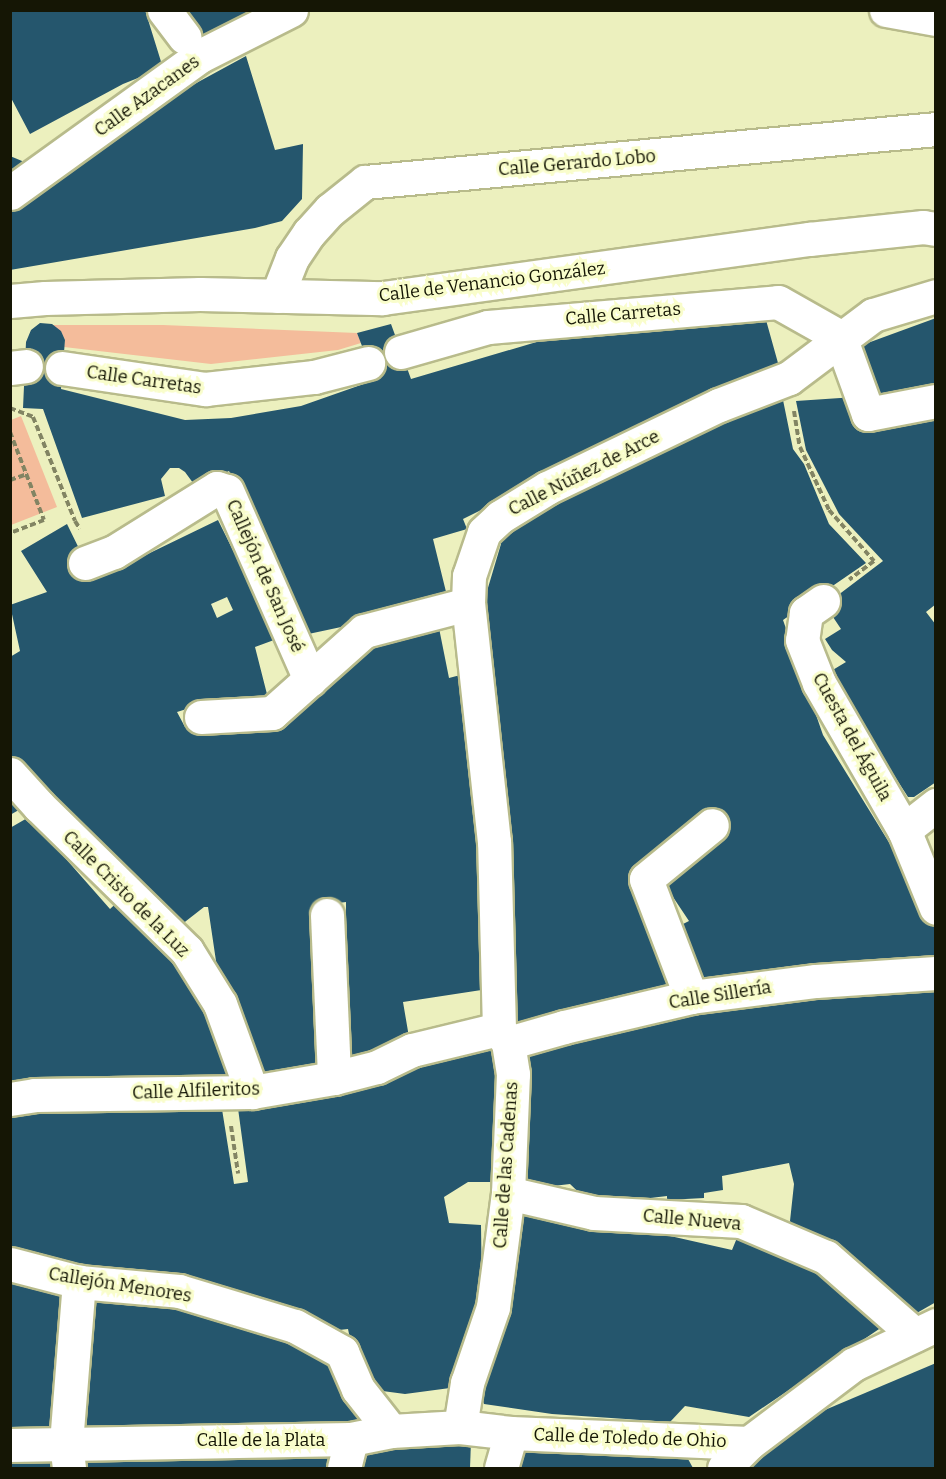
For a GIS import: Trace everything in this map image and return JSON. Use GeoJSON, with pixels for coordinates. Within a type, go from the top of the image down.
{"type":"FeatureCollection","features":[{"type":"Feature","properties":{"kind":"street"},"geometry":{"type":"LineString","coordinates":[[164,10],[184,37]]}},
{"type":"Feature","properties":{"kind":"street","name":"Calle Azacanes"},"geometry":{"type":"LineString","coordinates":[[10,194],[200,57],[291,10]]}},
{"type":"Feature","properties":{"kind":"street"},"geometry":{"type":"LineString","coordinates":[[886,10],[936,19]]}},
{"type":"Feature","properties":{"kind":"street","name":"Calle Gerardo Lobo"},"geometry":{"type":"LineString","coordinates":[[277,296],[292,258],[309,233],[330,210],[365,182],[936,129]]}},
{"type":"Feature","properties":{"kind":"street","name":"Calle de Venancio González"},"geometry":{"type":"LineString","coordinates":[[10,301],[200,294],[383,298],[809,239],[923,227],[936,229]]}},
{"type":"Feature","properties":{"kind":"street","name":"Calle Núñez de Arce"},"geometry":{"type":"LineString","coordinates":[[500,989],[494,842],[468,604],[469,576],[484,532],[500,517],[547,488],[719,405],[789,378],[840,337],[873,315],[936,296]]}},
{"type":"Feature","properties":{"kind":"street","name":"Calle Carretas"},"geometry":{"type":"LineString","coordinates":[[401,352],[488,327],[778,302],[840,337]]}},
{"type":"Feature","properties":{"kind":"street"},"geometry":{"type":"LineString","coordinates":[[840,337],[868,414],[936,401]]}},
{"type":"Feature","properties":{"kind":"street","name":"Calle Carretas"},"geometry":{"type":"LineString","coordinates":[[62,368],[205,389],[314,377],[368,363]]}},
{"type":"Feature","properties":{"kind":"street","name":"Callejón de San José"},"geometry":{"type":"LineString","coordinates":[[85,563],[114,552],[217,488],[227,490],[310,679]]}},
{"type":"Feature","properties":{"kind":"street","name":"Cuesta del Águila"},"geometry":{"type":"LineString","coordinates":[[823,601],[806,613],[802,640],[819,683],[904,830],[936,908]]}},
{"type":"Feature","properties":{"kind":"street","name":"Callejón de San José"},"geometry":{"type":"LineString","coordinates":[[201,717],[272,713],[364,631],[468,604]]}},
{"type":"Feature","properties":{"kind":"street","name":"Calle Cristo de la Luz"},"geometry":{"type":"LineString","coordinates":[[10,774],[39,806],[187,951],[220,1004],[239,1092]]}},
{"type":"Feature","properties":{"kind":"street"},"geometry":{"type":"LineString","coordinates":[[904,830],[936,805]]}},
{"type":"Feature","properties":{"kind":"street"},"geometry":{"type":"LineString","coordinates":[[691,998],[646,879],[712,825]]}},
{"type":"Feature","properties":{"kind":"street"},"geometry":{"type":"LineString","coordinates":[[327,915],[334,1078]]}},
{"type":"Feature","properties":{"kind":"street","name":"Calle Sillería"},"geometry":{"type":"LineString","coordinates":[[412,1050],[564,1027],[691,998],[816,981],[936,974]]}},
{"type":"Feature","properties":{"kind":"street","name":"Calle de las Cadenas"},"geometry":{"type":"LineString","coordinates":[[460,1427],[467,1383],[493,1307],[508,1193],[513,1074],[504,1036],[500,989]]}},
{"type":"Feature","properties":{"kind":"street","name":"Calle Alfileritos"},"geometry":{"type":"LineString","coordinates":[[10,1099],[34,1095],[239,1092],[334,1078],[377,1067],[412,1050]]}},
{"type":"Feature","properties":{"kind":"street","name":"Calle Nueva"},"geometry":{"type":"LineString","coordinates":[[508,1193],[594,1213],[741,1221],[826,1257],[925,1330]]}},
{"type":"Feature","properties":{"kind":"street","name":"Callejón Menores"},"geometry":{"type":"LineString","coordinates":[[10,1264],[80,1282],[179,1291],[295,1326],[342,1352],[358,1389],[391,1431]]}},
{"type":"Feature","properties":{"kind":"street"},"geometry":{"type":"LineString","coordinates":[[68,1456],[80,1282]]}},
{"type":"Feature","properties":{"kind":"street"},"geometry":{"type":"LineString","coordinates":[[724,1468],[749,1443],[854,1365],[925,1330]]}},
{"type":"Feature","properties":{"kind":"street","name":"Calle de la Plata"},"geometry":{"type":"LineString","coordinates":[[10,1445],[68,1456],[348,1454],[391,1431],[460,1427],[511,1433]]}},
{"type":"Feature","properties":{"kind":"street"},"geometry":{"type":"LineString","coordinates":[[501,1468],[511,1433]]}},
{"type":"Feature","properties":{"kind":"street","name":"Calle de Toledo de Ohio"},"geometry":{"type":"LineString","coordinates":[[511,1433],[749,1443]]}},
{"type":"Feature","properties":{"kind":"path"},"geometry":{"type":"LineString","coordinates":[[789,378],[800,447],[829,510],[874,561],[823,601]]}},
{"type":"Feature","properties":{"kind":"path"},"geometry":{"type":"LineString","coordinates":[[10,408],[33,417],[75,521]]}},
{"type":"Feature","properties":{"kind":"path"},"geometry":{"type":"LineString","coordinates":[[10,432],[44,520],[10,533]]}},
{"type":"Feature","properties":{"kind":"path"},"geometry":{"type":"LineString","coordinates":[[10,480],[27,474]]}},
{"type":"Feature","properties":{"kind":"path"},"geometry":{"type":"LineString","coordinates":[[238,1173],[239,1092]]}},
{"type":"Feature","properties":{"kind":"shaded area"},"geometry":{"type":"Polygon","coordinates":[[[52,325],[163,325],[357,333],[361,343],[338,350],[211,364],[64,347],[65,340],[61,332],[52,325]]]}},
{"type":"Feature","properties":{"kind":"shaded area"},"geometry":{"type":"Polygon","coordinates":[[[21,416],[57,507],[11,525],[11,420],[21,416]]]}},
{"type":"Feature","properties":{"kind":"building"},"geometry":{"type":"Polygon","coordinates":[[[10,10],[145,10],[163,68],[123,84],[30,134],[10,96],[10,10]]]}},
{"type":"Feature","properties":{"kind":"building"},"geometry":{"type":"Polygon","coordinates":[[[174,10],[271,10],[196,41],[174,10]]]}},
{"type":"Feature","properties":{"kind":"building"},"geometry":{"type":"Polygon","coordinates":[[[246,56],[275,150],[303,144],[302,199],[282,221],[255,228],[10,270],[10,211],[121,124],[246,56]]]}},
{"type":"Feature","properties":{"kind":"building"},"geometry":{"type":"Polygon","coordinates":[[[10,156],[22,161],[21,170],[10,177],[10,156]]]}},
{"type":"Feature","properties":{"kind":"building"},"geometry":{"type":"Polygon","coordinates":[[[936,318],[936,390],[876,403],[854,348],[936,318]]]}},
{"type":"Feature","properties":{"kind":"building"},"geometry":{"type":"Polygon","coordinates":[[[766,320],[778,363],[463,519],[467,529],[433,539],[449,604],[299,636],[229,471],[196,487],[185,472],[179,468],[170,468],[161,479],[165,496],[82,518],[43,409],[23,408],[26,342],[31,330],[40,323],[52,324],[61,331],[65,340],[61,389],[185,420],[231,418],[301,406],[375,380],[357,333],[391,324],[411,379],[550,338],[642,327],[766,320]]]}},
{"type":"Feature","properties":{"kind":"building"},"geometry":{"type":"Polygon","coordinates":[[[855,397],[936,413],[936,604],[926,612],[936,625],[936,782],[914,797],[908,797],[830,676],[831,671],[846,662],[832,650],[825,639],[841,629],[825,605],[883,561],[839,514],[806,450],[796,401],[855,397]]]}},
{"type":"Feature","properties":{"kind":"building"},"geometry":{"type":"Polygon","coordinates":[[[783,400],[793,449],[804,464],[829,524],[866,563],[783,620],[823,735],[909,875],[936,924],[936,966],[697,990],[671,930],[689,921],[661,879],[688,831],[629,882],[680,991],[508,1028],[482,608],[501,544],[497,538],[552,495],[728,412],[783,400]]]}},
{"type":"Feature","properties":{"kind":"building"},"geometry":{"type":"Polygon","coordinates":[[[218,520],[267,619],[274,640],[255,647],[270,706],[215,700],[177,712],[185,727],[276,722],[375,639],[438,623],[449,678],[468,673],[488,989],[403,1002],[410,1043],[339,1068],[346,986],[346,902],[316,906],[329,1068],[259,1083],[220,988],[208,907],[204,907],[172,932],[10,762],[10,657],[20,651],[10,605],[47,592],[21,551],[67,524],[92,575],[123,566],[218,520]],[[227,597],[211,604],[217,618],[233,610],[227,597]]]}},
{"type":"Feature","properties":{"kind":"building"},"geometry":{"type":"Polygon","coordinates":[[[10,789],[24,807],[10,815],[10,789]]]}},
{"type":"Feature","properties":{"kind":"building"},"geometry":{"type":"Polygon","coordinates":[[[29,817],[110,909],[122,898],[182,955],[238,1086],[10,1091],[10,828],[29,817]]]}},
{"type":"Feature","properties":{"kind":"building"},"geometry":{"type":"Polygon","coordinates":[[[936,984],[936,1302],[915,1314],[797,1238],[790,1221],[794,1184],[789,1163],[722,1176],[723,1190],[704,1193],[704,1198],[667,1200],[667,1196],[592,1205],[570,1184],[536,1188],[519,1171],[519,1063],[535,1037],[669,1011],[936,984]]]}},
{"type":"Feature","properties":{"kind":"building"},"geometry":{"type":"Polygon","coordinates":[[[493,1039],[502,1070],[499,1182],[468,1182],[444,1197],[449,1223],[481,1225],[482,1297],[450,1388],[405,1394],[360,1388],[348,1329],[321,1332],[10,1257],[10,1106],[221,1103],[234,1184],[248,1182],[237,1101],[493,1039]]]}},
{"type":"Feature","properties":{"kind":"building"},"geometry":{"type":"Polygon","coordinates":[[[515,1207],[595,1219],[732,1250],[739,1233],[813,1260],[885,1325],[749,1417],[685,1406],[670,1422],[552,1414],[484,1404],[476,1383],[515,1207]]]}},
{"type":"Feature","properties":{"kind":"building"},"geometry":{"type":"Polygon","coordinates":[[[10,1269],[72,1286],[63,1432],[10,1434],[10,1269]]]}},
{"type":"Feature","properties":{"kind":"building"},"geometry":{"type":"Polygon","coordinates":[[[87,1295],[184,1297],[336,1356],[369,1425],[71,1431],[87,1295]]]}},
{"type":"Feature","properties":{"kind":"building"},"geometry":{"type":"Polygon","coordinates":[[[936,1363],[936,1468],[741,1468],[813,1415],[936,1363]]]}},
{"type":"Feature","properties":{"kind":"building"},"geometry":{"type":"Polygon","coordinates":[[[471,1441],[470,1468],[352,1468],[370,1445],[471,1441]]]}},
{"type":"Feature","properties":{"kind":"building"},"geometry":{"type":"Polygon","coordinates":[[[522,1445],[688,1459],[693,1468],[513,1468],[522,1445]]]}},
{"type":"Feature","properties":{"kind":"building"},"geometry":{"type":"Polygon","coordinates":[[[61,1450],[62,1468],[10,1468],[10,1452],[61,1450]]]}},
{"type":"Feature","properties":{"kind":"building"},"geometry":{"type":"Polygon","coordinates":[[[336,1450],[334,1468],[74,1468],[73,1452],[336,1450]]]}}]}
